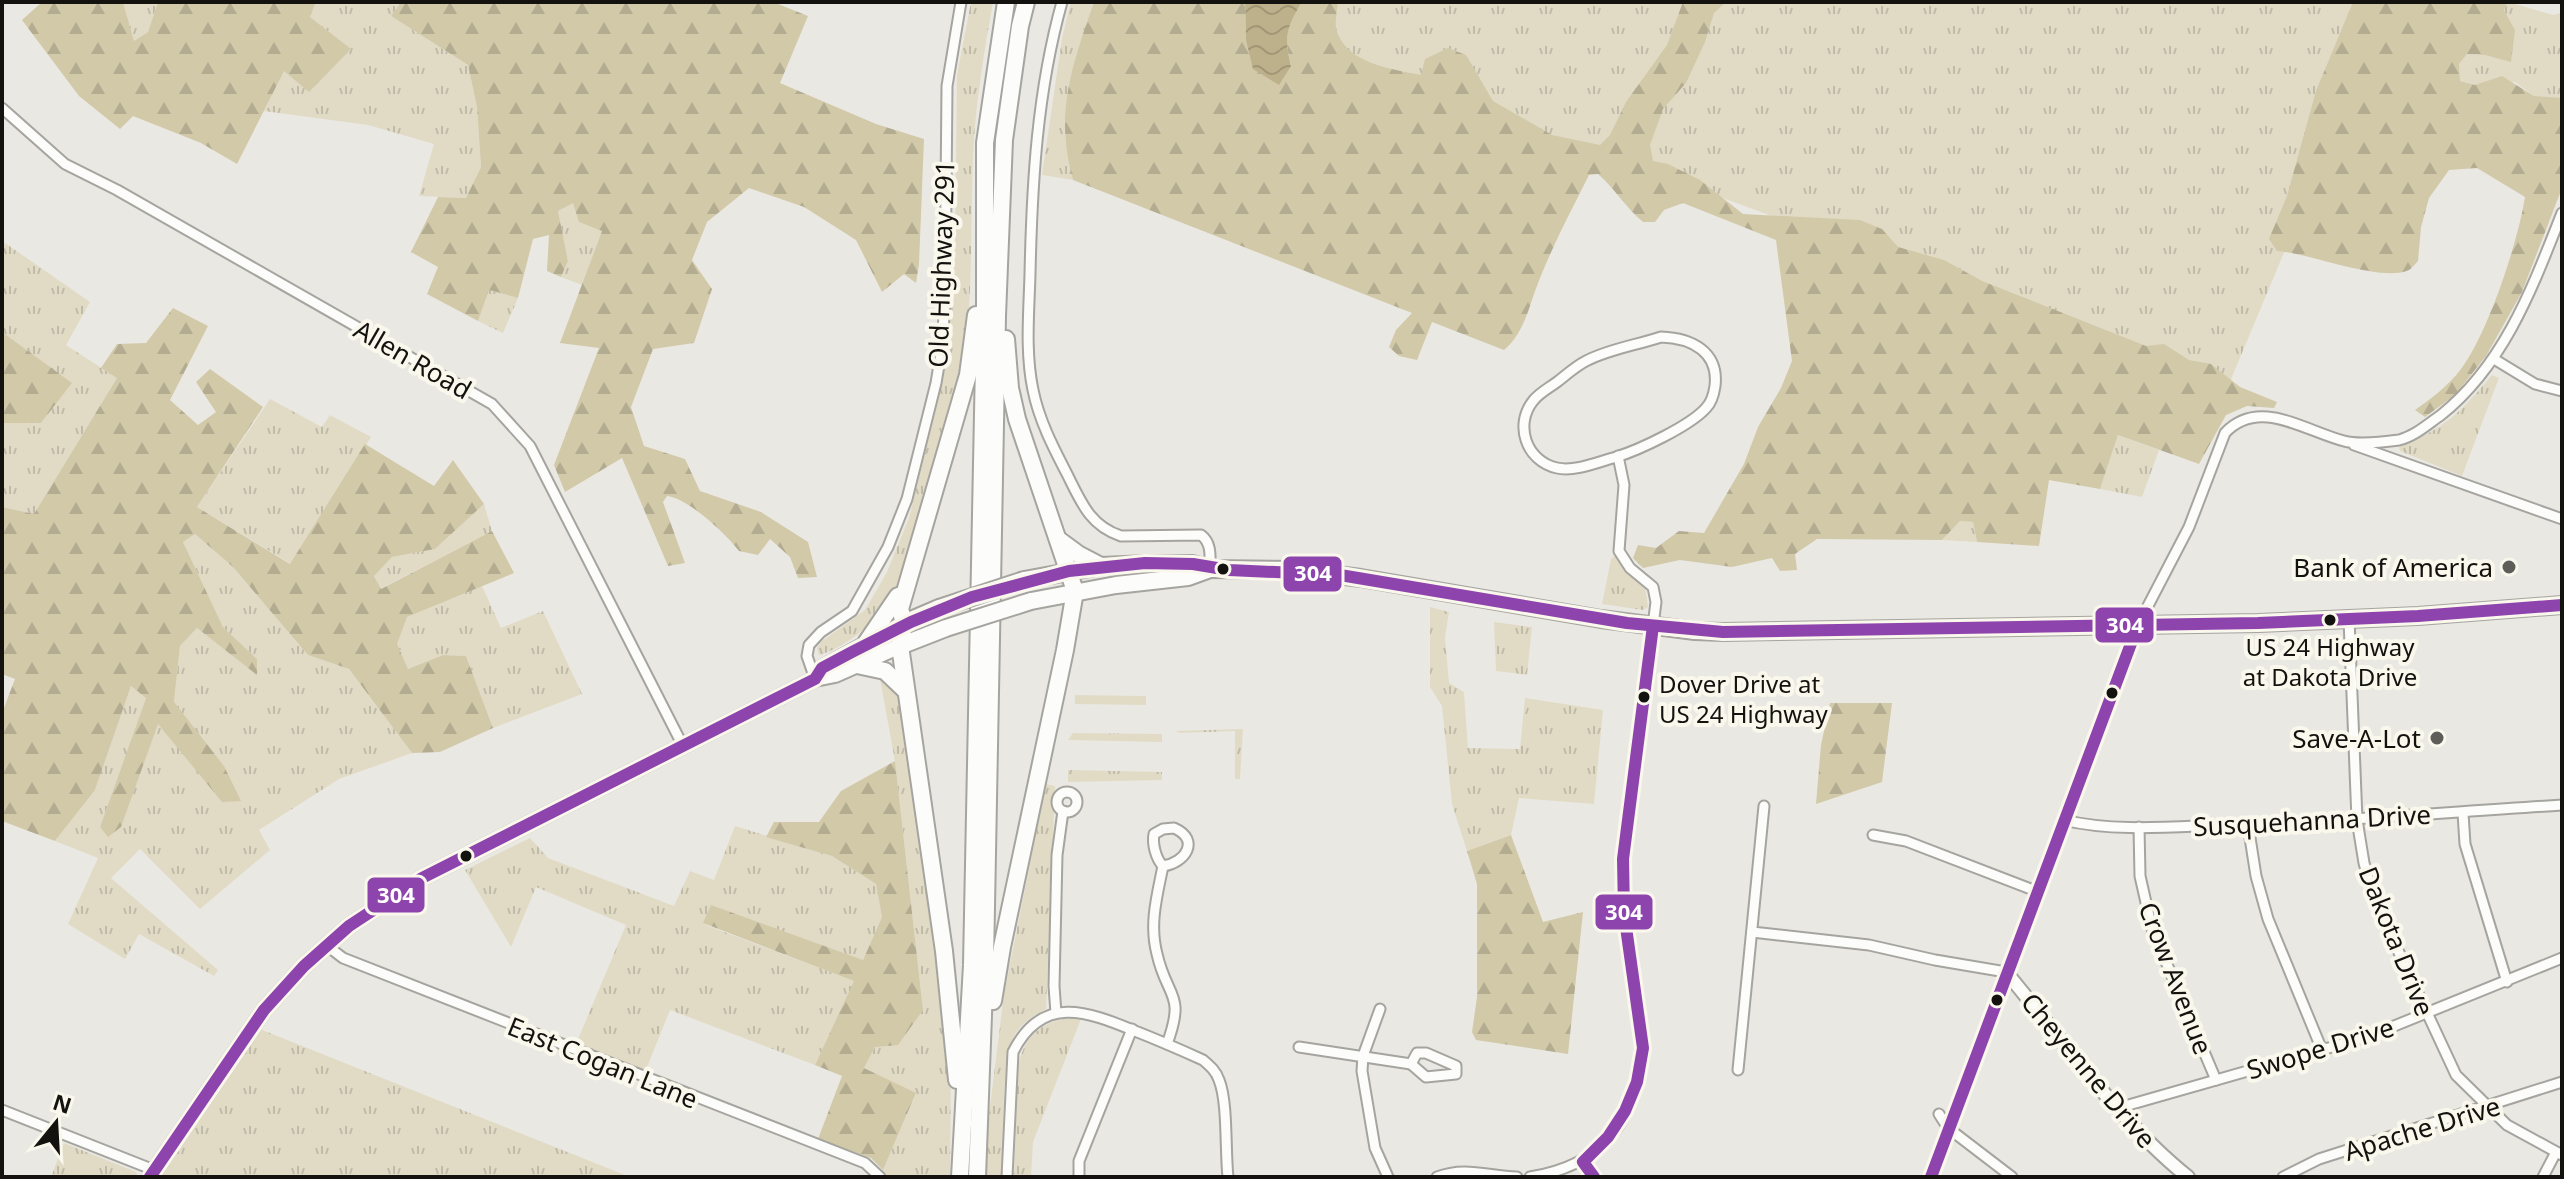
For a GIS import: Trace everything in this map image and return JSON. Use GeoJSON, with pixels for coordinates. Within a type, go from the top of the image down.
{"type":"FeatureCollection","features":[{"type":"Feature","properties":{"kind":"highway"},"geometry":{"type":"LineString","coordinates":[[960,1177],[972,950],[985,329],[985,143],[1006,2]]}},
{"type":"Feature","properties":{"kind":"highway"},"geometry":{"type":"LineString","coordinates":[[977,1177],[985,961],[999,249],[1004,140],[1026,2]]}},
{"type":"Feature","properties":{"kind":"highway"},"geometry":{"type":"LineString","coordinates":[[999,249],[1010,388],[1017,419],[1069,571],[1084,590]]}},
{"type":"Feature","properties":{"kind":"highway"},"geometry":{"type":"LineString","coordinates":[[960,1177],[951,1009],[900,646],[904,623],[900,609],[968,375],[983,282]]}},
{"type":"Feature","properties":{"kind":"highway"},"geometry":{"type":"LineString","coordinates":[[1058,538],[1078,554],[1101,566]]}},
{"type":"Feature","properties":{"kind":"highway"},"geometry":{"type":"LineString","coordinates":[[904,623],[1024,580],[1101,566],[1179,563],[1210,569],[1297,570],[1339,575],[1653,626],[1740,632],[2349,619],[2562,605]]}},
{"type":"Feature","properties":{"kind":"highway"},"geometry":{"type":"LineString","coordinates":[[900,646],[1031,601],[1084,590],[1188,577],[1210,569]]}},
{"type":"Feature","properties":{"kind":"highway"},"geometry":{"type":"LineString","coordinates":[[866,643],[892,608],[908,576]]}},
{"type":"Feature","properties":{"kind":"highway"},"geometry":{"type":"LineString","coordinates":[[981,1083],[990,1055],[993,993],[1002,947],[1071,618],[1084,590]]}},
{"type":"Feature","properties":{"kind":"highway"},"geometry":{"type":"LineString","coordinates":[[857,665],[885,671],[906,691]]}},
{"type":"Feature","properties":{"kind":"main road"},"geometry":{"type":"LineString","coordinates":[[815,679],[822,668],[904,623]]}},
{"type":"Feature","properties":{"kind":"main road"},"geometry":{"type":"LineString","coordinates":[[152,1174],[254,1023],[326,945],[373,908],[422,878],[815,679],[835,675],[900,646]]}},
{"type":"Feature","properties":{"kind":"street","name":"Old Highway 291"},"geometry":{"type":"LineString","coordinates":[[815,679],[807,656],[809,645],[821,632],[852,611],[888,547],[907,499],[936,383],[945,300],[947,86],[961,2]]}},
{"type":"Feature","properties":{"kind":"street"},"geometry":{"type":"LineString","coordinates":[[1062,2],[1044,87],[1031,192],[1029,348],[1036,403],[1048,436],[1090,518],[1109,532],[1121,536],[1201,535],[1207,539],[1210,569]]}},
{"type":"Feature","properties":{"kind":"street","name":"Allen Road"},"geometry":{"type":"LineString","coordinates":[[2,108],[65,164],[117,190],[492,404],[530,446],[683,746]]}},
{"type":"Feature","properties":{"kind":"street"},"geometry":{"type":"LineString","coordinates":[[2347,442],[2399,440],[2412,435],[2457,402],[2494,359],[2539,271],[2562,213]]}},
{"type":"Feature","properties":{"kind":"street"},"geometry":{"type":"LineString","coordinates":[[1661,337],[1689,341],[1702,348],[1713,361],[1716,374],[1715,392],[1707,408],[1667,435],[1618,456],[1576,467],[1555,468],[1547,464],[1535,456],[1525,440],[1524,419],[1528,408],[1543,392],[1586,361],[1613,351],[1661,337]]}},
{"type":"Feature","properties":{"kind":"street"},"geometry":{"type":"LineString","coordinates":[[2494,359],[2535,384],[2562,391]]}},
{"type":"Feature","properties":{"kind":"street"},"geometry":{"type":"LineString","coordinates":[[1931,1177],[2138,625],[2189,527],[2225,433],[2232,425],[2250,416],[2270,416],[2562,519]]}},
{"type":"Feature","properties":{"kind":"street"},"geometry":{"type":"LineString","coordinates":[[1530,1177],[1558,1173],[1583,1162],[1605,1144],[1620,1123],[1634,1092],[1643,1048],[1624,913],[1623,859],[1656,602],[1653,587],[1630,568],[1619,551],[1624,485],[1618,456]]}},
{"type":"Feature","properties":{"kind":"street","name":"Dakota Drive"},"geometry":{"type":"LineString","coordinates":[[2349,619],[2357,820],[2364,863],[2375,901],[2456,1075],[2486,1107],[2520,1134],[2559,1153]]}},
{"type":"Feature","properties":{"kind":"street","name":"Susquehanna Drive"},"geometry":{"type":"LineString","coordinates":[[2063,820],[2097,828],[2248,825],[2562,805]]}},
{"type":"Feature","properties":{"kind":"street"},"geometry":{"type":"LineString","coordinates":[[1738,1070],[1764,806]]}},
{"type":"Feature","properties":{"kind":"street"},"geometry":{"type":"LineString","coordinates":[[1056,1013],[1057,855],[1063,811]]}},
{"type":"Feature","properties":{"kind":"street"},"geometry":{"type":"LineString","coordinates":[[2463,813],[2465,844],[2507,982]]}},
{"type":"Feature","properties":{"kind":"street"},"geometry":{"type":"LineString","coordinates":[[2248,825],[2256,876],[2268,919],[2322,1050]]}},
{"type":"Feature","properties":{"kind":"street","name":"Crow Avenue"},"geometry":{"type":"LineString","coordinates":[[2139,827],[2140,876],[2152,929],[2216,1080]]}},
{"type":"Feature","properties":{"kind":"street"},"geometry":{"type":"LineString","coordinates":[[1174,828],[1183,832],[1189,840],[1189,847],[1176,862],[1163,866],[1158,861],[1154,834],[1174,828]]}},
{"type":"Feature","properties":{"kind":"street"},"geometry":{"type":"LineString","coordinates":[[1873,835],[1906,841],[2036,891]]}},
{"type":"Feature","properties":{"kind":"street"},"geometry":{"type":"LineString","coordinates":[[1163,866],[1153,925],[1157,955],[1176,1001],[1177,1010],[1167,1044]]}},
{"type":"Feature","properties":{"kind":"street","name":"Cheyenne Drive"},"geometry":{"type":"LineString","coordinates":[[1752,932],[1869,945],[2006,972],[2118,1108],[2149,1142],[2188,1177]]}},
{"type":"Feature","properties":{"kind":"street","name":"East Cogan Lane"},"geometry":{"type":"LineString","coordinates":[[326,945],[343,958],[865,1163],[880,1177]]}},
{"type":"Feature","properties":{"kind":"street","name":"Swope Drive"},"geometry":{"type":"LineString","coordinates":[[2118,1108],[2322,1050],[2427,1014],[2562,958]]}},
{"type":"Feature","properties":{"kind":"street"},"geometry":{"type":"LineString","coordinates":[[1380,1009],[1363,1056],[1362,1071],[1375,1148],[1388,1177]]}},
{"type":"Feature","properties":{"kind":"street"},"geometry":{"type":"LineString","coordinates":[[1007,1177],[1012,1058],[1021,1036],[1031,1026],[1056,1013],[1080,1011],[1097,1015],[1203,1060],[1219,1078],[1223,1093],[1228,1177]]}},
{"type":"Feature","properties":{"kind":"street"},"geometry":{"type":"LineString","coordinates":[[1079,1177],[1079,1161],[1132,1029]]}},
{"type":"Feature","properties":{"kind":"street"},"geometry":{"type":"LineString","coordinates":[[1299,1047],[1411,1064]]}},
{"type":"Feature","properties":{"kind":"street","name":"Apache Drive"},"geometry":{"type":"LineString","coordinates":[[2283,1177],[2319,1159],[2562,1082]]}},
{"type":"Feature","properties":{"kind":"street"},"geometry":{"type":"LineString","coordinates":[[2,1110],[152,1174]]}},
{"type":"Feature","properties":{"kind":"street"},"geometry":{"type":"LineString","coordinates":[[1939,1114],[1948,1128],[2012,1177]]}},
{"type":"Feature","properties":{"kind":"street"},"geometry":{"type":"LineString","coordinates":[[2543,1177],[2559,1153]]}},
{"type":"Feature","properties":{"kind":"street"},"geometry":{"type":"LineString","coordinates":[[1583,1162],[1594,1177]]}},
{"type":"Feature","properties":{"kind":"street"},"geometry":{"type":"LineString","coordinates":[[1437,1177],[1451,1171],[1473,1170],[1517,1177]]}},
{"type":"Feature","properties":{"kind":"green space"},"geometry":{"type":"Polygon","coordinates":[[[42,2],[123,2],[134,41],[148,32],[158,2],[316,2],[310,17],[351,49],[309,92],[284,71],[237,164],[201,143],[133,116],[120,129],[79,96],[22,20],[42,2]]]}},
{"type":"Feature","properties":{"kind":"green space"},"geometry":{"type":"Polygon","coordinates":[[[123,2],[158,2],[148,32],[134,41],[123,2]]]}},
{"type":"Feature","properties":{"kind":"green space"},"geometry":{"type":"Polygon","coordinates":[[[316,2],[401,2],[391,16],[468,65],[477,107],[481,167],[466,198],[419,196],[434,144],[368,125],[264,111],[284,70],[351,50],[310,17],[316,2]]]}},
{"type":"Feature","properties":{"kind":"green space"},"geometry":{"type":"Polygon","coordinates":[[[401,2],[773,2],[808,16],[780,83],[876,124],[924,139],[916,283],[904,274],[882,292],[856,240],[804,207],[749,188],[707,222],[692,260],[712,289],[694,343],[653,349],[631,407],[644,446],[685,459],[700,491],[761,512],[808,542],[817,577],[798,578],[790,557],[770,539],[758,555],[739,551],[696,510],[667,496],[663,502],[685,563],[668,566],[622,458],[565,492],[554,465],[599,348],[560,343],[602,231],[579,222],[573,203],[558,211],[568,261],[561,277],[547,271],[549,235],[533,239],[518,298],[489,290],[478,321],[427,294],[438,267],[411,252],[438,197],[466,198],[481,167],[477,107],[468,65],[391,16],[401,2]]]}},
{"type":"Feature","properties":{"kind":"green space"},"geometry":{"type":"Polygon","coordinates":[[[971,2],[993,2],[976,119],[968,317],[960,379],[917,531],[895,589],[880,613],[865,628],[837,648],[819,655],[817,648],[821,642],[865,610],[887,572],[909,518],[939,397],[947,356],[955,246],[957,75],[971,2]]]}},
{"type":"Feature","properties":{"kind":"green space"},"geometry":{"type":"Polygon","coordinates":[[[1071,2],[1094,2],[1073,69],[1065,111],[1065,133],[1073,180],[1042,175],[1062,38],[1071,2]]]}},
{"type":"Feature","properties":{"kind":"green space"},"geometry":{"type":"Polygon","coordinates":[[[1094,2],[1245,2],[1246,40],[1291,66],[1288,32],[1302,2],[1338,2],[1336,28],[1341,40],[1358,57],[1383,67],[1421,75],[1425,59],[1448,48],[1466,55],[1493,101],[1552,135],[1600,145],[1610,135],[1626,102],[1667,45],[1683,2],[1726,2],[1714,13],[1705,42],[1686,83],[1663,109],[1650,145],[1653,161],[1668,164],[1700,180],[1743,214],[1860,220],[1882,229],[1898,247],[1944,260],[1982,281],[2146,346],[2164,344],[2189,360],[2211,364],[2240,387],[2277,402],[2274,408],[2247,406],[2226,415],[2199,464],[2118,435],[2100,489],[2049,480],[2039,546],[1977,542],[1973,522],[1960,521],[1942,540],[1817,539],[1795,554],[1797,570],[1780,571],[1772,558],[1732,567],[1680,560],[1643,568],[1633,558],[1638,545],[1656,548],[1679,531],[1704,533],[1744,464],[1758,427],[1781,388],[1792,361],[1776,240],[1683,203],[1664,210],[1655,222],[1643,222],[1598,174],[1589,175],[1551,252],[1522,326],[1504,350],[1432,322],[1417,360],[1399,356],[1389,347],[1396,330],[1412,313],[1073,180],[1065,133],[1065,111],[1073,69],[1094,2]]]}},
{"type":"Feature","properties":{"kind":"green space"},"geometry":{"type":"Polygon","coordinates":[[[1322,2],[2389,2],[2229,384],[1306,45],[1322,2]]]}},
{"type":"Feature","properties":{"kind":"green space"},"geometry":{"type":"Polygon","coordinates":[[[2353,2],[2508,2],[2504,10],[2515,30],[2511,62],[2467,54],[2459,64],[2460,81],[2475,85],[2502,76],[2534,96],[2562,98],[2562,188],[2522,292],[2486,356],[2455,395],[2425,417],[2415,410],[2440,391],[2461,369],[2491,311],[2509,262],[2525,197],[2477,168],[2449,170],[2429,198],[2421,227],[2418,261],[2409,270],[2397,273],[2364,270],[2277,251],[2269,239],[2287,196],[2316,91],[2353,2]]]}},
{"type":"Feature","properties":{"kind":"green space"},"geometry":{"type":"Polygon","coordinates":[[[2508,2],[2553,15],[2562,13],[2560,100],[2534,96],[2515,82],[2475,85],[2460,81],[2459,64],[2467,54],[2485,55],[2515,30],[2504,10],[2508,2]]]}},
{"type":"Feature","properties":{"kind":"green space"},"geometry":{"type":"Polygon","coordinates":[[[573,202],[602,231],[582,285],[561,277],[568,261],[558,211],[573,202]]]}},
{"type":"Feature","properties":{"kind":"green space"},"geometry":{"type":"Polygon","coordinates":[[[5,243],[90,302],[66,345],[117,378],[34,514],[2,507],[2,423],[41,423],[71,383],[2,332],[2,248],[5,243]]]}},
{"type":"Feature","properties":{"kind":"green space"},"geometry":{"type":"Polygon","coordinates":[[[489,290],[518,298],[503,333],[478,321],[489,290]]]}},
{"type":"Feature","properties":{"kind":"green space"},"geometry":{"type":"Polygon","coordinates":[[[173,308],[208,326],[170,400],[198,425],[216,412],[196,382],[210,369],[263,407],[197,507],[290,564],[365,444],[434,486],[453,460],[484,504],[435,549],[392,557],[374,576],[381,589],[492,531],[514,573],[407,617],[397,644],[408,669],[443,655],[466,656],[493,728],[440,752],[412,753],[349,669],[308,655],[233,567],[195,534],[183,542],[223,627],[257,659],[257,675],[197,628],[180,646],[174,702],[224,766],[241,801],[222,802],[158,724],[121,827],[108,837],[100,827],[146,698],[131,686],[95,790],[55,841],[2,821],[2,713],[15,679],[2,674],[2,507],[34,514],[117,378],[101,368],[117,344],[146,343],[173,308]]]}},
{"type":"Feature","properties":{"kind":"green space"},"geometry":{"type":"Polygon","coordinates":[[[2,332],[72,383],[41,423],[2,423],[2,332]]]}},
{"type":"Feature","properties":{"kind":"green space"},"geometry":{"type":"Polygon","coordinates":[[[2492,375],[2499,378],[2462,476],[2400,451],[2399,445],[2428,433],[2451,418],[2492,375]]]}},
{"type":"Feature","properties":{"kind":"green space"},"geometry":{"type":"Polygon","coordinates":[[[270,399],[322,427],[330,415],[371,437],[291,564],[197,507],[270,399]]]}},
{"type":"Feature","properties":{"kind":"green space"},"geometry":{"type":"Polygon","coordinates":[[[2118,435],[2159,450],[2142,497],[2100,489],[2118,435]]]}},
{"type":"Feature","properties":{"kind":"green space"},"geometry":{"type":"Polygon","coordinates":[[[484,504],[492,531],[380,589],[374,575],[392,557],[435,549],[484,504]]]}},
{"type":"Feature","properties":{"kind":"green space"},"geometry":{"type":"Polygon","coordinates":[[[1960,521],[1973,522],[1977,542],[1942,540],[1960,521]]]}},
{"type":"Feature","properties":{"kind":"green space"},"geometry":{"type":"Polygon","coordinates":[[[195,534],[233,567],[308,655],[349,669],[412,753],[339,779],[259,830],[270,850],[200,909],[140,849],[111,878],[218,970],[214,976],[139,934],[125,959],[68,924],[98,858],[55,841],[95,790],[131,686],[146,698],[100,827],[108,836],[121,826],[158,723],[175,743],[224,766],[174,703],[180,646],[197,628],[256,674],[257,659],[223,627],[183,542],[195,534]]]}},
{"type":"Feature","properties":{"kind":"green space"},"geometry":{"type":"Polygon","coordinates":[[[1616,555],[1623,569],[1645,587],[1648,607],[1643,610],[1602,604],[1611,559],[1616,555]]]}},
{"type":"Feature","properties":{"kind":"green space"},"geometry":{"type":"Polygon","coordinates":[[[482,586],[501,628],[543,611],[582,694],[493,728],[466,656],[443,655],[408,669],[396,644],[407,617],[482,586]]]}},
{"type":"Feature","properties":{"kind":"green space"},"geometry":{"type":"Polygon","coordinates":[[[1430,607],[1449,612],[1445,637],[1449,683],[1464,692],[1468,748],[1520,749],[1525,698],[1603,710],[1594,804],[1519,798],[1511,835],[1467,851],[1452,804],[1442,706],[1430,687],[1430,607]]]}},
{"type":"Feature","properties":{"kind":"green space"},"geometry":{"type":"Polygon","coordinates":[[[1494,622],[1532,627],[1527,675],[1496,671],[1494,622]]]}},
{"type":"Feature","properties":{"kind":"green space"},"geometry":{"type":"Polygon","coordinates":[[[880,679],[897,688],[901,702],[951,1064],[950,1177],[887,1177],[883,1170],[916,1094],[864,1068],[875,1047],[923,1010],[895,761],[880,679]]]}},
{"type":"Feature","properties":{"kind":"green space"},"geometry":{"type":"Polygon","coordinates":[[[1075,695],[1146,696],[1146,705],[1075,704],[1075,695]]]}},
{"type":"Feature","properties":{"kind":"green space"},"geometry":{"type":"Polygon","coordinates":[[[1830,703],[1892,703],[1882,782],[1816,804],[1821,745],[1830,703]]]}},
{"type":"Feature","properties":{"kind":"green space"},"geometry":{"type":"Polygon","coordinates":[[[1243,729],[1240,779],[1235,779],[1235,731],[1175,731],[1243,729]]]}},
{"type":"Feature","properties":{"kind":"green space"},"geometry":{"type":"Polygon","coordinates":[[[1073,733],[1162,734],[1162,742],[1068,740],[1073,733]]]}},
{"type":"Feature","properties":{"kind":"green space"},"geometry":{"type":"Polygon","coordinates":[[[895,761],[923,1010],[898,1045],[875,1047],[864,1068],[916,1093],[883,1170],[871,1158],[818,1139],[842,1076],[815,1065],[854,981],[703,923],[711,905],[863,960],[882,917],[876,884],[832,856],[766,837],[774,822],[819,822],[841,791],[895,761]]]}},
{"type":"Feature","properties":{"kind":"green space"},"geometry":{"type":"Polygon","coordinates":[[[1068,770],[1162,772],[1162,780],[1068,782],[1068,770]]]}},
{"type":"Feature","properties":{"kind":"green space"},"geometry":{"type":"Polygon","coordinates":[[[1046,784],[1055,786],[1046,1009],[1027,1021],[1013,1038],[1005,1085],[1003,1177],[985,1177],[988,1123],[1004,994],[1046,784]]]}},
{"type":"Feature","properties":{"kind":"green space"},"geometry":{"type":"Polygon","coordinates":[[[735,826],[832,856],[876,884],[882,917],[863,960],[703,924],[855,981],[815,1065],[670,1010],[645,1072],[576,1044],[626,925],[536,887],[511,947],[465,870],[530,838],[548,858],[674,906],[690,871],[714,880],[735,826]]]}},
{"type":"Feature","properties":{"kind":"green space"},"geometry":{"type":"Polygon","coordinates":[[[1511,835],[1543,922],[1583,912],[1568,1054],[1476,1040],[1472,1032],[1477,997],[1477,884],[1467,851],[1511,835]]]}},
{"type":"Feature","properties":{"kind":"green space"},"geometry":{"type":"Polygon","coordinates":[[[1063,1019],[1081,1019],[1033,1142],[1031,1177],[1014,1177],[1020,1058],[1027,1042],[1038,1030],[1063,1019]]]}},
{"type":"Feature","properties":{"kind":"green space"},"geometry":{"type":"Polygon","coordinates":[[[252,1026],[630,1177],[161,1177],[252,1026]]]}},
{"type":"Feature","properties":{"kind":"green space"},"geometry":{"type":"Polygon","coordinates":[[[64,1143],[136,1172],[138,1177],[51,1177],[64,1143]]]}},
{"type":"Feature","properties":{"kind":"water"},"geometry":{"type":"Polygon","coordinates":[[[1245,2],[1302,2],[1288,33],[1291,66],[1279,85],[1253,69],[1246,40],[1245,2]]]}},
{"type":"Feature","properties":{"kind":"transit line","name":"304"},"geometry":{"type":"LineString","coordinates":[[150,1177],[264,1010],[304,966],[349,926],[422,878],[815,679],[822,668],[911,622],[972,597],[1069,571],[1145,563],[1340,575],[1627,623],[1723,632],[2258,623],[2418,616],[2562,605]]}},
{"type":"Feature","properties":{"kind":"transit line","name":"304"},"geometry":{"type":"LineString","coordinates":[[1931,1177],[2138,625]]}},
{"type":"Feature","properties":{"kind":"transit line","name":"304"},"geometry":{"type":"LineString","coordinates":[[1594,1177],[1583,1162],[1608,1137],[1625,1111],[1637,1082],[1643,1048],[1624,913],[1623,859],[1653,626]]}},
{"type":"Feature","properties":{"kind":"place","name":"Bank of America"},"geometry":{"type":"Point","coordinates":[2509,567]}},
{"type":"Feature","properties":{"kind":"place","name":"US 24 Highway at Dakota Drive"},"geometry":{"type":"Point","coordinates":[2330,620]}},
{"type":"Feature","properties":{"kind":"place","name":"Dover Drive at US 24 Highway"},"geometry":{"type":"Point","coordinates":[1644,697]}},
{"type":"Feature","properties":{"kind":"place","name":"Save-A-Lot"},"geometry":{"type":"Point","coordinates":[2437,738]}}]}
